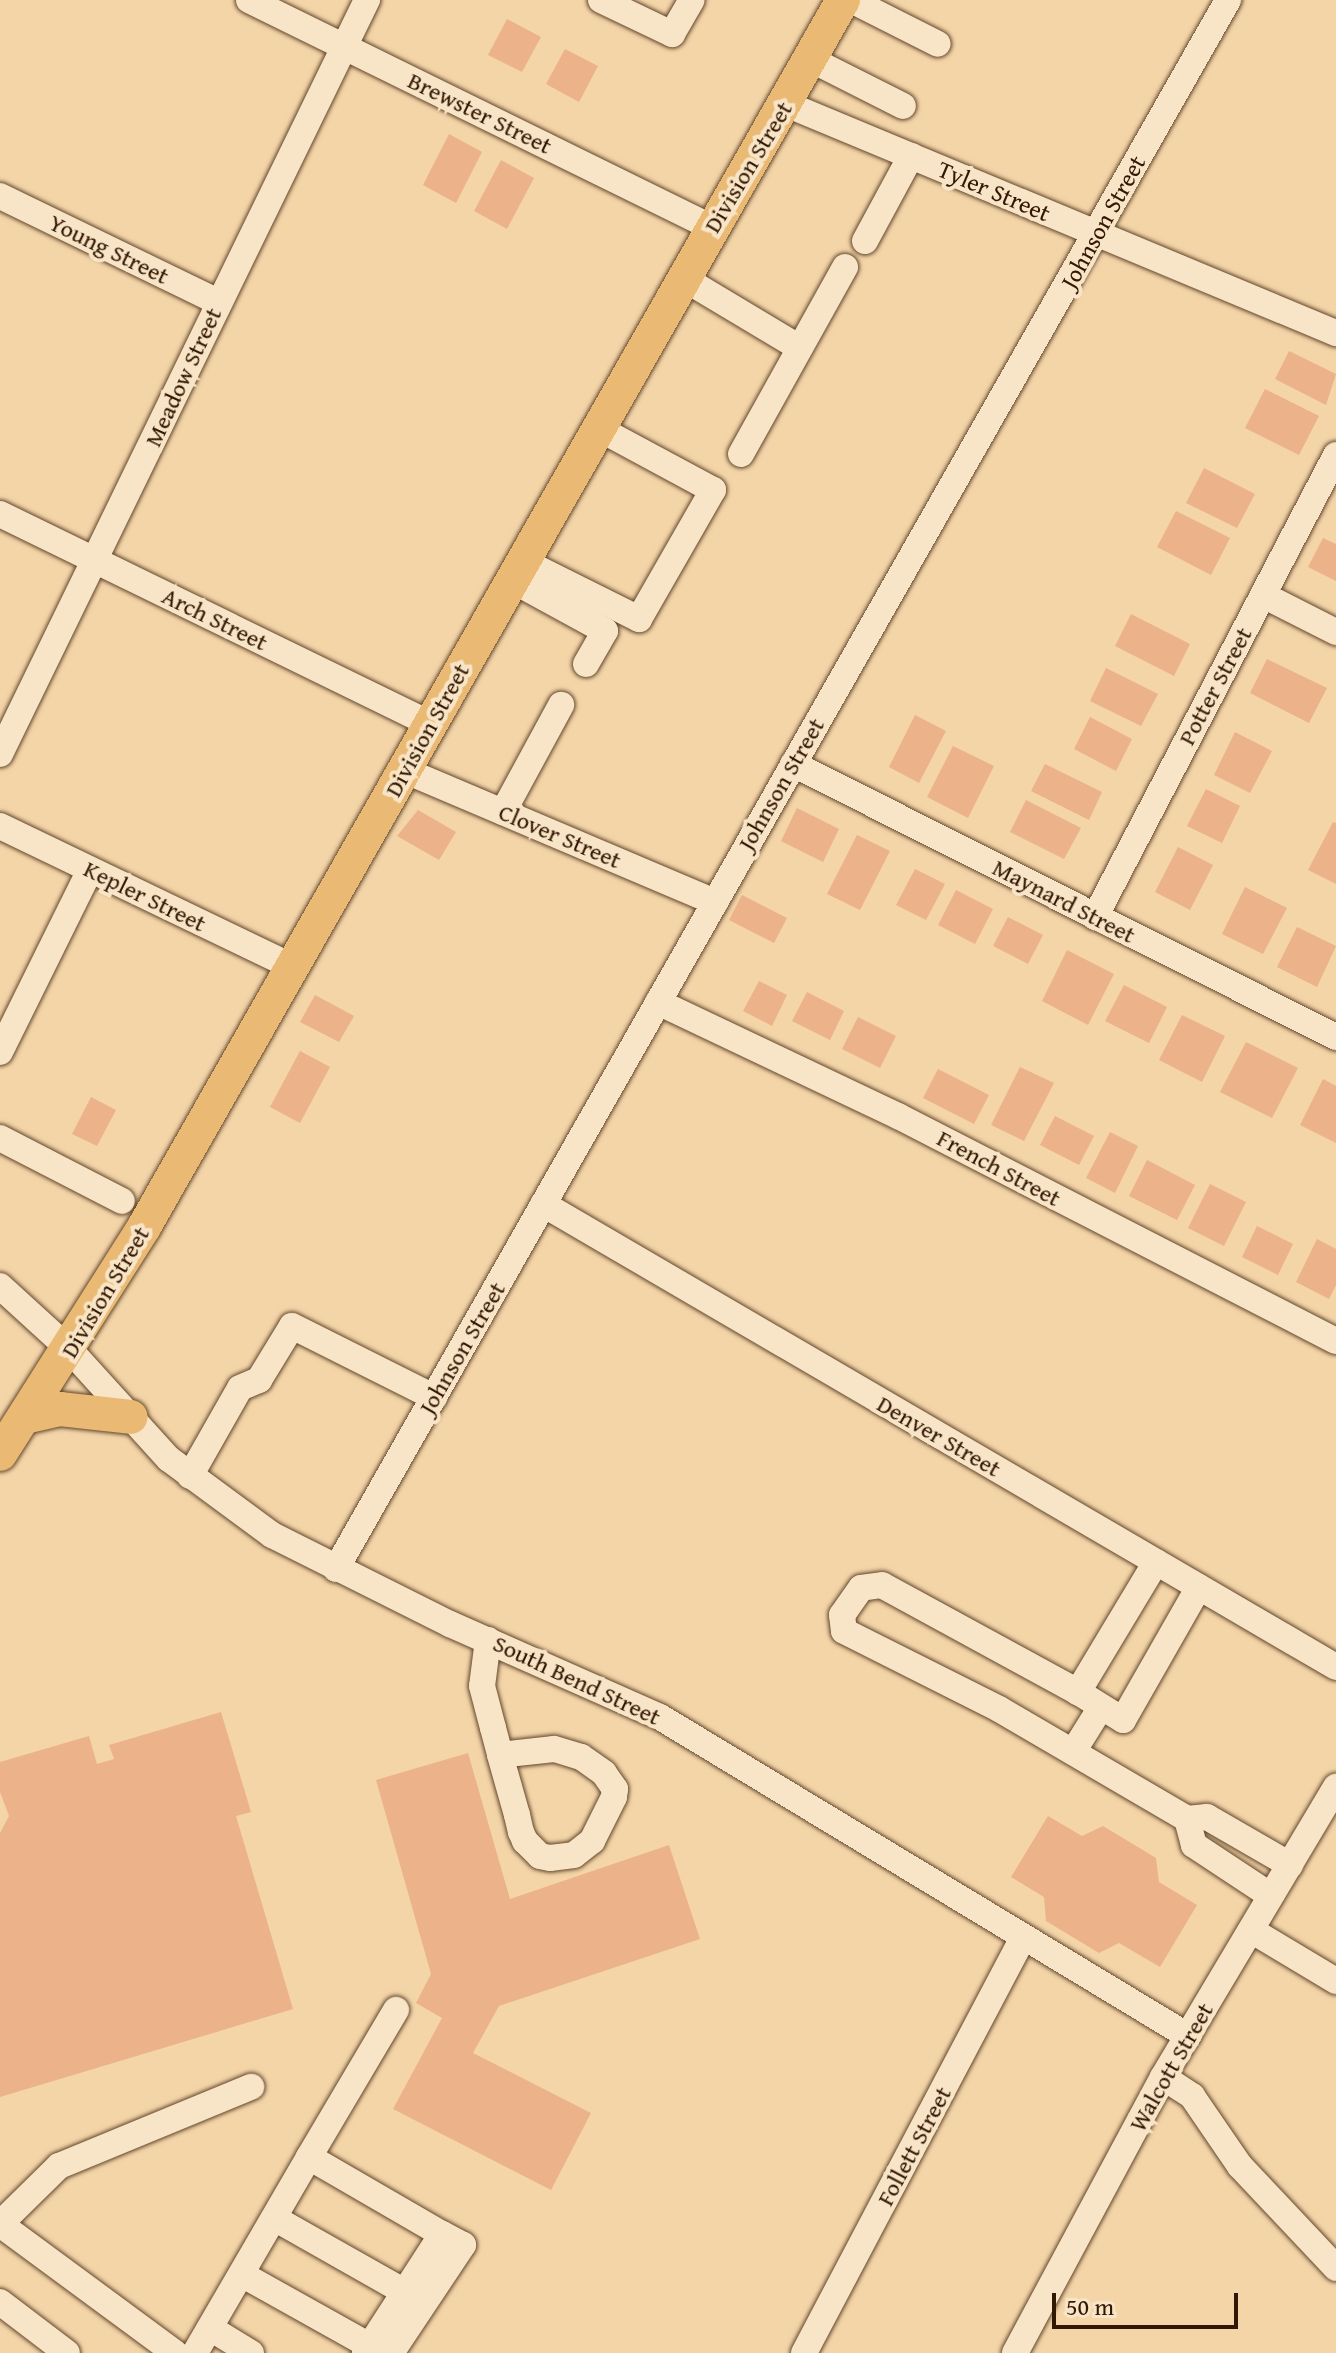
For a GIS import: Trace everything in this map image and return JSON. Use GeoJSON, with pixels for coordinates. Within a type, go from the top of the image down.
{"type":"FeatureCollection","features":[{"type":"Feature","properties":{"kind":"main road","name":"Division Street"},"geometry":{"type":"LineString","coordinates":[[0,1454],[70,1350],[406,771],[711,227],[786,104],[843,0]]}},
{"type":"Feature","properties":{"kind":"main road"},"geometry":{"type":"LineString","coordinates":[[25,1417],[60,1409],[131,1417]]}},
{"type":"Feature","properties":{"kind":"street","name":"Brewster Street"},"geometry":{"type":"LineString","coordinates":[[249,0],[711,227]]}},
{"type":"Feature","properties":{"kind":"street","name":"Meadow Street"},"geometry":{"type":"LineString","coordinates":[[0,754],[367,0]]}},
{"type":"Feature","properties":{"kind":"street"},"geometry":{"type":"LineString","coordinates":[[601,0],[672,34],[692,0]]}},
{"type":"Feature","properties":{"kind":"street"},"geometry":{"type":"LineString","coordinates":[[851,0],[938,44]]}},
{"type":"Feature","properties":{"kind":"street","name":"Johnson Street"},"geometry":{"type":"LineString","coordinates":[[336,1569],[1228,0]]}},
{"type":"Feature","properties":{"kind":"street"},"geometry":{"type":"LineString","coordinates":[[810,59],[903,106]]}},
{"type":"Feature","properties":{"kind":"street","name":"Tyler Street"},"geometry":{"type":"LineString","coordinates":[[786,104],[1336,333]]}},
{"type":"Feature","properties":{"kind":"street"},"geometry":{"type":"LineString","coordinates":[[865,241],[911,156]]}},
{"type":"Feature","properties":{"kind":"street","name":"Young Street"},"geometry":{"type":"LineString","coordinates":[[0,196],[218,302]]}},
{"type":"Feature","properties":{"kind":"street"},"geometry":{"type":"LineString","coordinates":[[741,454],[845,267]]}},
{"type":"Feature","properties":{"kind":"street"},"geometry":{"type":"LineString","coordinates":[[683,278],[800,348]]}},
{"type":"Feature","properties":{"kind":"street"},"geometry":{"type":"LineString","coordinates":[[517,570],[639,619],[713,490],[598,428]]}},
{"type":"Feature","properties":{"kind":"street","name":"Potter Street"},"geometry":{"type":"LineString","coordinates":[[1095,917],[1336,455]]}},
{"type":"Feature","properties":{"kind":"street","name":"Arch Street"},"geometry":{"type":"LineString","coordinates":[[0,514],[430,724]]}},
{"type":"Feature","properties":{"kind":"street"},"geometry":{"type":"LineString","coordinates":[[517,570],[605,631],[586,664]]}},
{"type":"Feature","properties":{"kind":"street"},"geometry":{"type":"LineString","coordinates":[[1263,595],[1336,632]]}},
{"type":"Feature","properties":{"kind":"street"},"geometry":{"type":"LineString","coordinates":[[503,812],[561,705]]}},
{"type":"Feature","properties":{"kind":"street","name":"Maynard Street"},"geometry":{"type":"LineString","coordinates":[[793,764],[1336,1037]]}},
{"type":"Feature","properties":{"kind":"street","name":"Clover Street"},"geometry":{"type":"LineString","coordinates":[[406,771],[715,902]]}},
{"type":"Feature","properties":{"kind":"street","name":"Kepler Street"},"geometry":{"type":"LineString","coordinates":[[0,826],[291,966]]}},
{"type":"Feature","properties":{"kind":"street"},"geometry":{"type":"LineString","coordinates":[[0,1052],[90,870]]}},
{"type":"Feature","properties":{"kind":"street","name":"French Street"},"geometry":{"type":"LineString","coordinates":[[658,1002],[898,1116],[1336,1341]]}},
{"type":"Feature","properties":{"kind":"street"},"geometry":{"type":"LineString","coordinates":[[0,1138],[122,1201]]}},
{"type":"Feature","properties":{"kind":"street","name":"Denver Street"},"geometry":{"type":"LineString","coordinates":[[543,1204],[1336,1667]]}},
{"type":"Feature","properties":{"kind":"street","name":"South Bend Street"},"geometry":{"type":"LineString","coordinates":[[0,1286],[70,1350],[190,1476],[272,1535],[336,1569],[660,1717],[1022,1940],[1188,2036]]}},
{"type":"Feature","properties":{"kind":"street"},"geometry":{"type":"LineString","coordinates":[[190,1476],[240,1388],[259,1380],[292,1326],[434,1397]]}},
{"type":"Feature","properties":{"kind":"street"},"geometry":{"type":"LineString","coordinates":[[1078,1692],[1156,1562]]}},
{"type":"Feature","properties":{"kind":"street"},"geometry":{"type":"LineString","coordinates":[[1199,1587],[1123,1720],[1078,1692],[882,1585],[861,1588],[842,1615],[844,1631],[1073,1752],[1187,1819],[1207,1817],[1290,1865]]}},
{"type":"Feature","properties":{"kind":"street"},"geometry":{"type":"LineString","coordinates":[[488,1640],[481,1672],[500,1755],[521,1832],[532,1851],[550,1858],[574,1855],[592,1841],[614,1797],[604,1773],[581,1757],[554,1749],[500,1755]]}},
{"type":"Feature","properties":{"kind":"street"},"geometry":{"type":"LineString","coordinates":[[1073,1752],[1101,1707]]}},
{"type":"Feature","properties":{"kind":"street","name":"Walcott Street"},"geometry":{"type":"LineString","coordinates":[[1015,2353],[1163,2077],[1336,1787]]}},
{"type":"Feature","properties":{"kind":"street"},"geometry":{"type":"LineString","coordinates":[[1187,1819],[1194,1845],[1271,1896]]}},
{"type":"Feature","properties":{"kind":"street"},"geometry":{"type":"LineString","coordinates":[[1251,1930],[1336,1981]]}},
{"type":"Feature","properties":{"kind":"street","name":"Follett Street"},"geometry":{"type":"LineString","coordinates":[[804,2353],[1022,1940]]}},
{"type":"Feature","properties":{"kind":"street"},"geometry":{"type":"LineString","coordinates":[[195,2353],[396,2010]]}},
{"type":"Feature","properties":{"kind":"street"},"geometry":{"type":"LineString","coordinates":[[1163,2077],[1192,2096],[1240,2166],[1336,2268]]}},
{"type":"Feature","properties":{"kind":"street"},"geometry":{"type":"LineString","coordinates":[[175,2353],[0,2224],[59,2166],[251,2087]]}},
{"type":"Feature","properties":{"kind":"street"},"geometry":{"type":"LineString","coordinates":[[309,2157],[463,2245],[375,2351]]}},
{"type":"Feature","properties":{"kind":"street"},"geometry":{"type":"LineString","coordinates":[[274,2218],[405,2292]]}},
{"type":"Feature","properties":{"kind":"street"},"geometry":{"type":"LineString","coordinates":[[375,2351],[405,2292],[442,2234]]}},
{"type":"Feature","properties":{"kind":"street"},"geometry":{"type":"LineString","coordinates":[[243,2275],[375,2351]]}},
{"type":"Feature","properties":{"kind":"street"},"geometry":{"type":"LineString","coordinates":[[0,2302],[67,2353]]}},
{"type":"Feature","properties":{"kind":"street"},"geometry":{"type":"LineString","coordinates":[[210,2328],[251,2353]]}},
{"type":"Feature","properties":{"kind":"building"},"geometry":{"type":"Polygon","coordinates":[[[507,19],[541,37],[522,72],[488,55],[507,19]]]}},
{"type":"Feature","properties":{"kind":"building"},"geometry":{"type":"Polygon","coordinates":[[[565,49],[598,66],[579,102],[546,84],[565,49]]]}},
{"type":"Feature","properties":{"kind":"building"},"geometry":{"type":"Polygon","coordinates":[[[449,134],[482,152],[456,203],[423,185],[449,134]]]}},
{"type":"Feature","properties":{"kind":"building"},"geometry":{"type":"Polygon","coordinates":[[[501,160],[534,178],[507,229],[474,211],[501,160]]]}},
{"type":"Feature","properties":{"kind":"building"},"geometry":{"type":"Polygon","coordinates":[[[1289,351],[1336,374],[1326,405],[1275,379],[1289,351]]]}},
{"type":"Feature","properties":{"kind":"building"},"geometry":{"type":"Polygon","coordinates":[[[1265,389],[1319,416],[1299,455],[1245,428],[1265,389]]]}},
{"type":"Feature","properties":{"kind":"building"},"geometry":{"type":"Polygon","coordinates":[[[1204,468],[1255,494],[1237,528],[1186,503],[1204,468]]]}},
{"type":"Feature","properties":{"kind":"building"},"geometry":{"type":"Polygon","coordinates":[[[1176,511],[1230,538],[1211,575],[1157,547],[1176,511]]]}},
{"type":"Feature","properties":{"kind":"building"},"geometry":{"type":"Polygon","coordinates":[[[1323,538],[1336,544],[1336,581],[1308,567],[1323,538]]]}},
{"type":"Feature","properties":{"kind":"building"},"geometry":{"type":"Polygon","coordinates":[[[1131,614],[1190,644],[1174,676],[1115,646],[1131,614]]]}},
{"type":"Feature","properties":{"kind":"building"},"geometry":{"type":"Polygon","coordinates":[[[1267,659],[1327,688],[1309,723],[1250,693],[1267,659]]]}},
{"type":"Feature","properties":{"kind":"building"},"geometry":{"type":"Polygon","coordinates":[[[1106,668],[1158,694],[1141,726],[1090,701],[1106,668]]]}},
{"type":"Feature","properties":{"kind":"building"},"geometry":{"type":"Polygon","coordinates":[[[915,715],[946,731],[919,783],[889,767],[915,715]]]}},
{"type":"Feature","properties":{"kind":"building"},"geometry":{"type":"Polygon","coordinates":[[[1090,717],[1132,739],[1116,771],[1074,749],[1090,717]]]}},
{"type":"Feature","properties":{"kind":"building"},"geometry":{"type":"Polygon","coordinates":[[[1235,732],[1272,751],[1250,793],[1214,775],[1235,732]]]}},
{"type":"Feature","properties":{"kind":"building"},"geometry":{"type":"Polygon","coordinates":[[[953,746],[994,766],[968,818],[927,797],[953,746]]]}},
{"type":"Feature","properties":{"kind":"building"},"geometry":{"type":"Polygon","coordinates":[[[1045,764],[1102,792],[1089,820],[1031,791],[1045,764]]]}},
{"type":"Feature","properties":{"kind":"building"},"geometry":{"type":"Polygon","coordinates":[[[1206,789],[1240,806],[1222,843],[1187,826],[1206,789]]]}},
{"type":"Feature","properties":{"kind":"building"},"geometry":{"type":"Polygon","coordinates":[[[1026,800],[1081,828],[1064,859],[1010,832],[1026,800]]]}},
{"type":"Feature","properties":{"kind":"building"},"geometry":{"type":"Polygon","coordinates":[[[797,808],[839,829],[823,862],[781,841],[797,808]]]}},
{"type":"Feature","properties":{"kind":"building"},"geometry":{"type":"Polygon","coordinates":[[[418,810],[456,832],[439,860],[397,836],[418,810]]]}},
{"type":"Feature","properties":{"kind":"building"},"geometry":{"type":"Polygon","coordinates":[[[1333,822],[1336,823],[1336,884],[1308,870],[1333,822]]]}},
{"type":"Feature","properties":{"kind":"building"},"geometry":{"type":"Polygon","coordinates":[[[857,835],[890,851],[860,910],[827,894],[857,835]]]}},
{"type":"Feature","properties":{"kind":"building"},"geometry":{"type":"Polygon","coordinates":[[[1178,847],[1213,865],[1190,910],[1155,892],[1178,847]]]}},
{"type":"Feature","properties":{"kind":"building"},"geometry":{"type":"Polygon","coordinates":[[[915,869],[945,884],[926,920],[896,905],[915,869]]]}},
{"type":"Feature","properties":{"kind":"building"},"geometry":{"type":"Polygon","coordinates":[[[1245,887],[1287,908],[1263,954],[1222,934],[1245,887]]]}},
{"type":"Feature","properties":{"kind":"building"},"geometry":{"type":"Polygon","coordinates":[[[956,890],[993,909],[975,944],[938,925],[956,890]]]}},
{"type":"Feature","properties":{"kind":"building"},"geometry":{"type":"Polygon","coordinates":[[[742,895],[787,918],[774,943],[729,920],[742,895]]]}},
{"type":"Feature","properties":{"kind":"building"},"geometry":{"type":"Polygon","coordinates":[[[1008,917],[1043,935],[1028,964],[993,946],[1008,917]]]}},
{"type":"Feature","properties":{"kind":"building"},"geometry":{"type":"Polygon","coordinates":[[[1297,927],[1336,946],[1317,987],[1277,967],[1297,927]]]}},
{"type":"Feature","properties":{"kind":"building"},"geometry":{"type":"Polygon","coordinates":[[[1067,950],[1114,974],[1088,1025],[1042,1001],[1067,950]]]}},
{"type":"Feature","properties":{"kind":"building"},"geometry":{"type":"Polygon","coordinates":[[[759,981],[787,995],[772,1026],[743,1011],[759,981]]]}},
{"type":"Feature","properties":{"kind":"building"},"geometry":{"type":"Polygon","coordinates":[[[1124,985],[1167,1007],[1149,1043],[1105,1021],[1124,985]]]}},
{"type":"Feature","properties":{"kind":"building"},"geometry":{"type":"Polygon","coordinates":[[[807,992],[844,1011],[830,1040],[792,1021],[807,992]]]}},
{"type":"Feature","properties":{"kind":"building"},"geometry":{"type":"Polygon","coordinates":[[[315,995],[354,1016],[339,1042],[300,1022],[315,995]]]}},
{"type":"Feature","properties":{"kind":"building"},"geometry":{"type":"Polygon","coordinates":[[[1182,1015],[1225,1036],[1202,1082],[1159,1060],[1182,1015]]]}},
{"type":"Feature","properties":{"kind":"building"},"geometry":{"type":"Polygon","coordinates":[[[858,1017],[896,1036],[880,1068],[842,1049],[858,1017]]]}},
{"type":"Feature","properties":{"kind":"building"},"geometry":{"type":"Polygon","coordinates":[[[1246,1042],[1298,1068],[1272,1118],[1220,1092],[1246,1042]]]}},
{"type":"Feature","properties":{"kind":"building"},"geometry":{"type":"Polygon","coordinates":[[[300,1051],[330,1067],[300,1123],[270,1107],[300,1051]]]}},
{"type":"Feature","properties":{"kind":"building"},"geometry":{"type":"Polygon","coordinates":[[[1020,1067],[1054,1083],[1024,1141],[991,1125],[1020,1067]]]}},
{"type":"Feature","properties":{"kind":"building"},"geometry":{"type":"Polygon","coordinates":[[[938,1069],[989,1095],[974,1124],[923,1098],[938,1069]]]}},
{"type":"Feature","properties":{"kind":"building"},"geometry":{"type":"Polygon","coordinates":[[[1323,1079],[1336,1086],[1336,1143],[1300,1125],[1323,1079]]]}},
{"type":"Feature","properties":{"kind":"building"},"geometry":{"type":"Polygon","coordinates":[[[91,1097],[116,1110],[97,1146],[72,1134],[91,1097]]]}},
{"type":"Feature","properties":{"kind":"building"},"geometry":{"type":"Polygon","coordinates":[[[1055,1116],[1094,1136],[1079,1165],[1040,1145],[1055,1116]]]}},
{"type":"Feature","properties":{"kind":"building"},"geometry":{"type":"Polygon","coordinates":[[[1110,1132],[1138,1146],[1115,1193],[1086,1178],[1110,1132]]]}},
{"type":"Feature","properties":{"kind":"building"},"geometry":{"type":"Polygon","coordinates":[[[1147,1160],[1195,1185],[1177,1220],[1129,1196],[1147,1160]]]}},
{"type":"Feature","properties":{"kind":"building"},"geometry":{"type":"Polygon","coordinates":[[[1210,1184],[1246,1202],[1224,1246],[1188,1228],[1210,1184]]]}},
{"type":"Feature","properties":{"kind":"building"},"geometry":{"type":"Polygon","coordinates":[[[1257,1226],[1293,1244],[1278,1275],[1242,1257],[1257,1226]]]}},
{"type":"Feature","properties":{"kind":"building"},"geometry":{"type":"Polygon","coordinates":[[[1317,1239],[1336,1249],[1336,1285],[1329,1299],[1296,1282],[1317,1239]]]}},
{"type":"Feature","properties":{"kind":"building"},"geometry":{"type":"Polygon","coordinates":[[[221,1712],[251,1812],[236,1816],[293,2009],[0,2097],[0,1833],[9,1816],[0,1792],[0,1762],[89,1736],[97,1764],[114,1759],[109,1745],[221,1712]]]}},
{"type":"Feature","properties":{"kind":"building"},"geometry":{"type":"Polygon","coordinates":[[[468,1753],[510,1899],[669,1845],[700,1939],[499,2006],[473,2053],[591,2113],[551,2190],[393,2109],[442,2018],[416,2003],[431,1974],[376,1780],[468,1753]]]}},
{"type":"Feature","properties":{"kind":"building"},"geometry":{"type":"Polygon","coordinates":[[[1048,1816],[1082,1836],[1103,1826],[1156,1858],[1159,1882],[1197,1905],[1160,1967],[1119,1943],[1099,1953],[1046,1921],[1044,1897],[1011,1877],[1048,1816]]]}}]}
